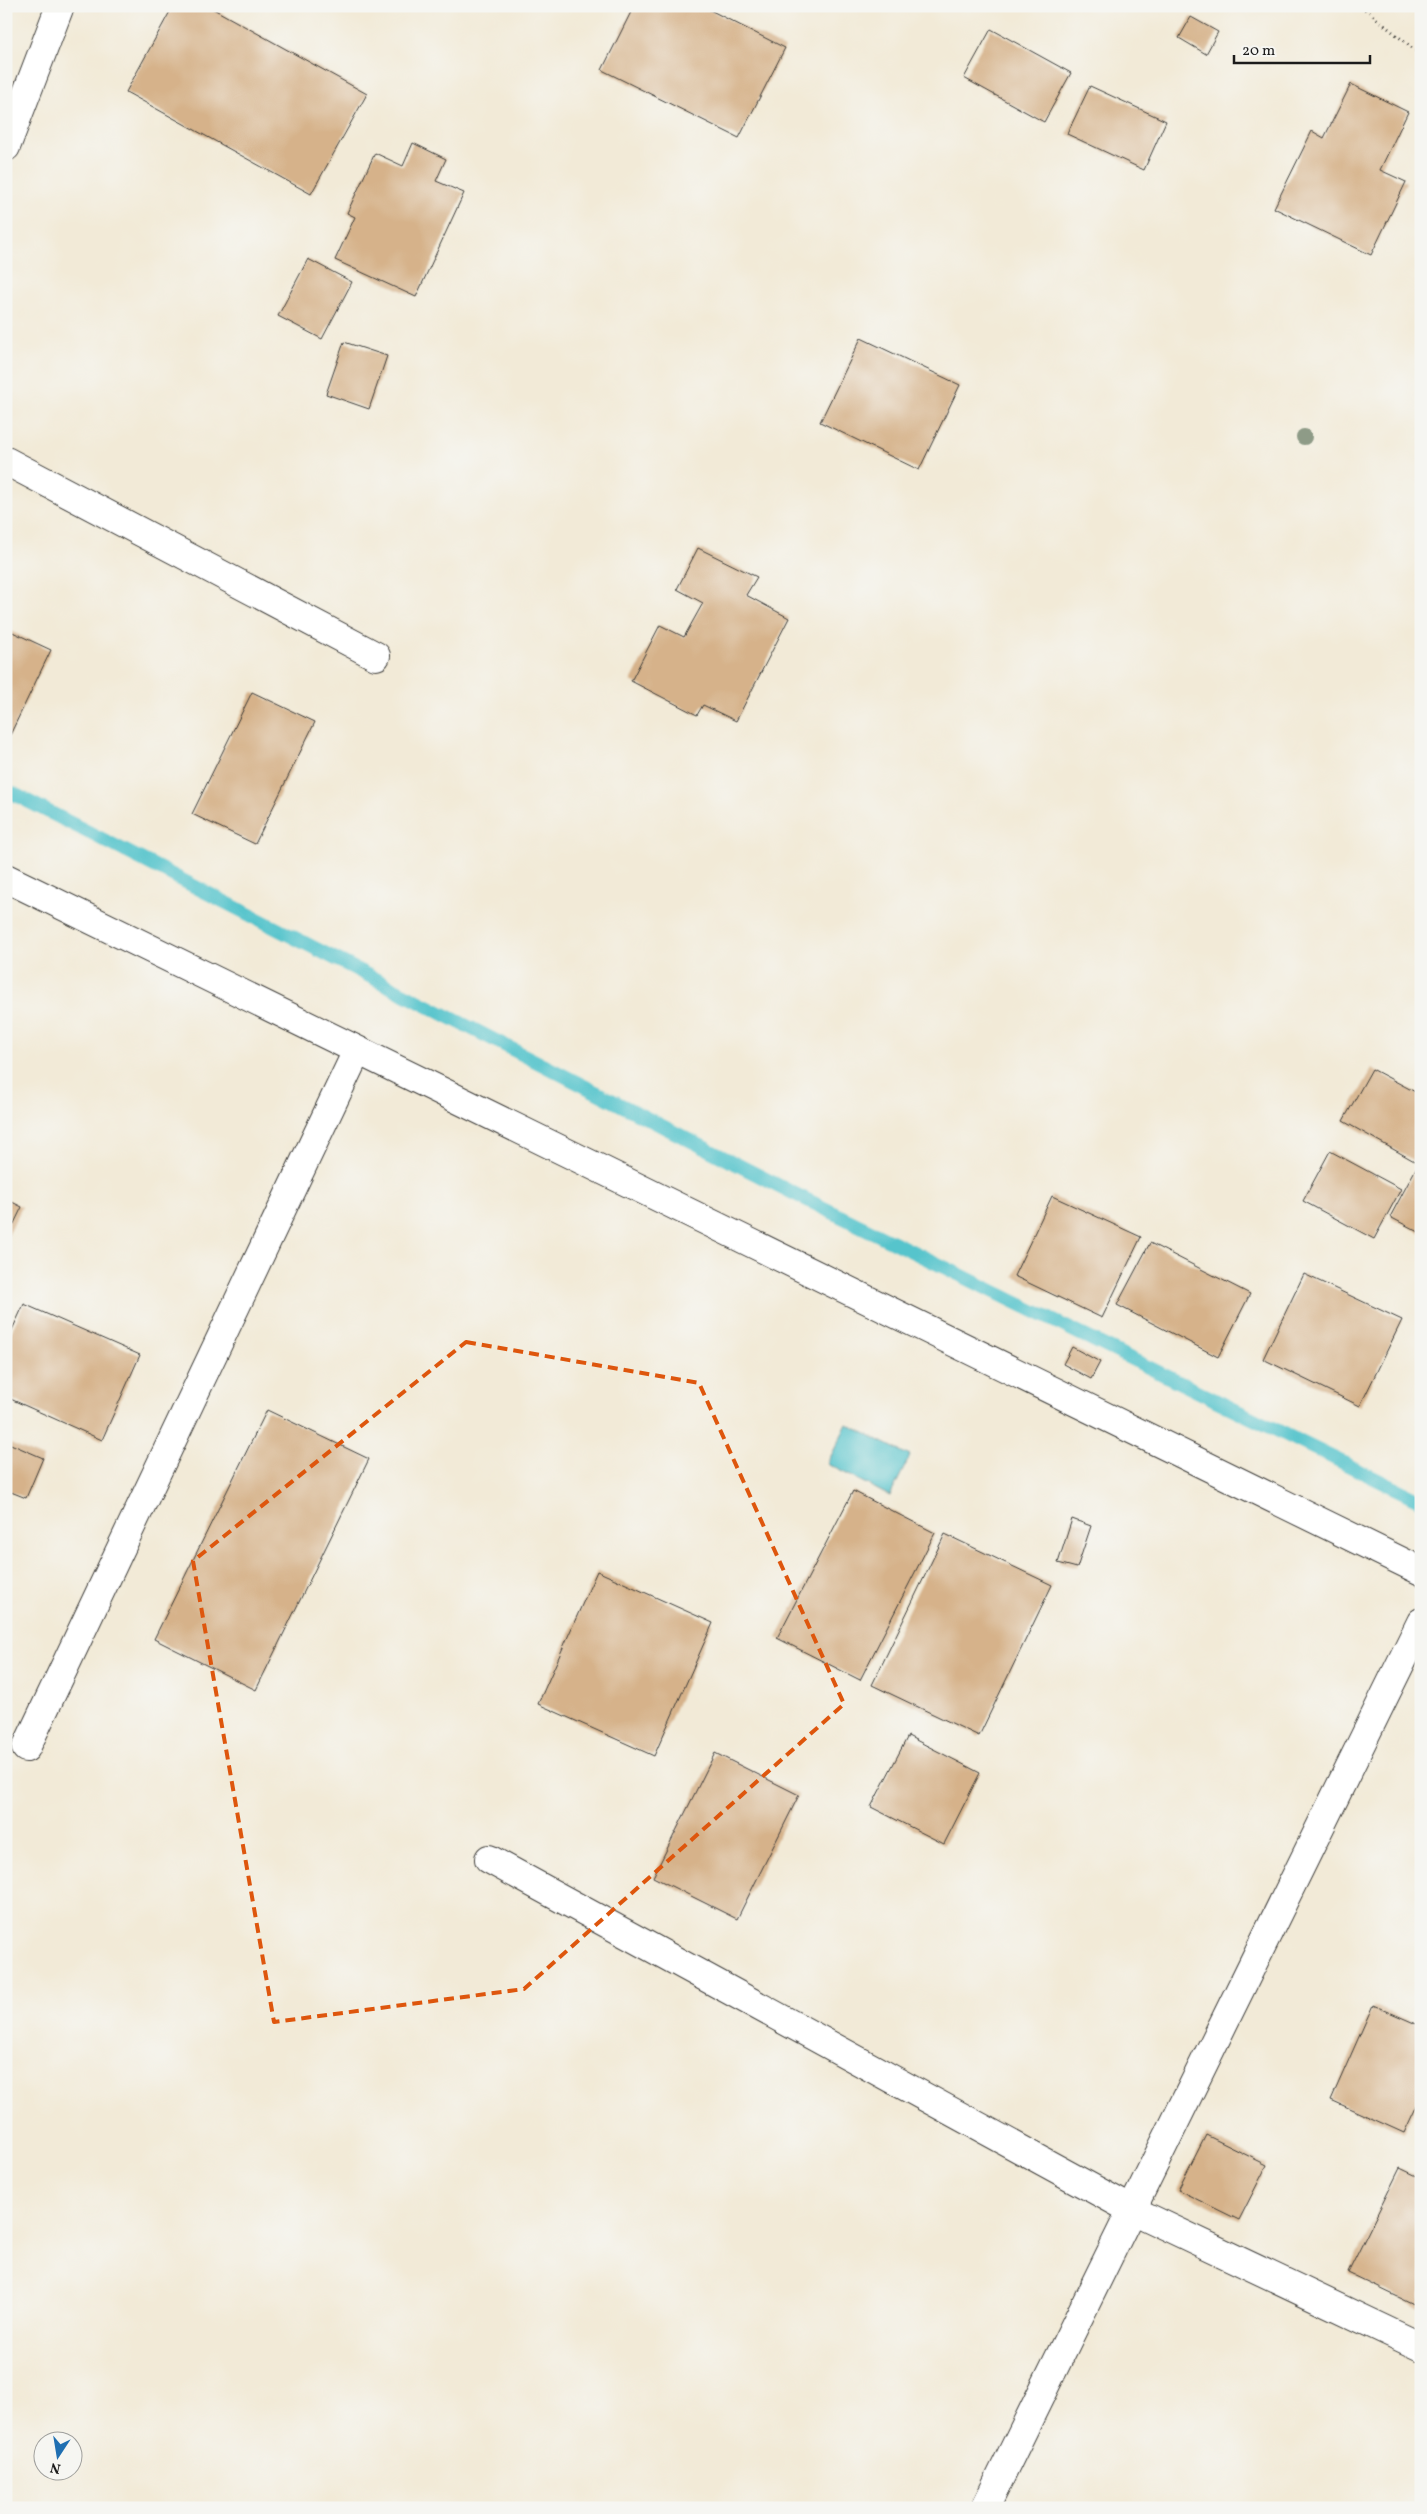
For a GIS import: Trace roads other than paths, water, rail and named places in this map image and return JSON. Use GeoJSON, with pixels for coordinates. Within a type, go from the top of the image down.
{"type":"FeatureCollection","features":[{"type":"Feature","properties":{"kind":"street"},"geometry":{"type":"LineString","coordinates":[[6,148],[60,6]]}},
{"type":"Feature","properties":{"kind":"street"},"geometry":{"type":"LineString","coordinates":[[6,461],[376,656]]}},
{"type":"Feature","properties":{"kind":"street"},"geometry":{"type":"LineString","coordinates":[[6,878],[1421,1571]]}},
{"type":"Feature","properties":{"kind":"street"},"geometry":{"type":"LineString","coordinates":[[26,1748],[357,1051]]}},
{"type":"Feature","properties":{"kind":"street"},"geometry":{"type":"LineString","coordinates":[[985,2508],[1421,1622]]}},
{"type":"Feature","properties":{"kind":"street"},"geometry":{"type":"LineString","coordinates":[[488,1859],[1132,2210],[1421,2348]]}},
{"type":"Feature","properties":{"kind":"water"},"geometry":{"type":"Polygon","coordinates":[[[847,1424],[910,1456],[890,1496],[827,1464],[847,1424]]]}},
{"type":"Feature","properties":{"kind":"waterway"},"geometry":{"type":"LineString","coordinates":[[6,790],[793,1193],[1421,1501]]}}]}
